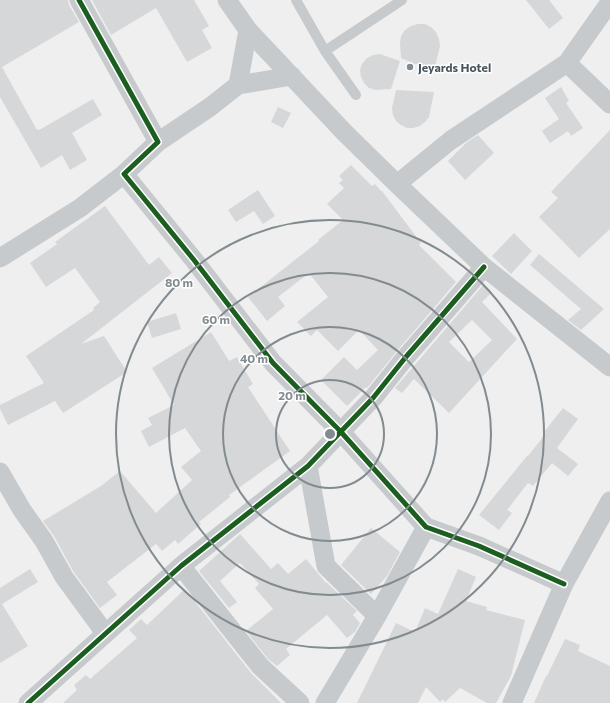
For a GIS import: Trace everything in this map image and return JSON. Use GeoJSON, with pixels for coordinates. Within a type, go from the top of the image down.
{"type":"FeatureCollection","features":[{"type":"Feature","properties":{"kind":"street"},"geometry":{"type":"LineString","coordinates":[[79,0],[158,142]]}},
{"type":"Feature","properties":{"kind":"street"},"geometry":{"type":"LineString","coordinates":[[227,0],[248,30],[397,184],[484,267],[610,367]]}},
{"type":"Feature","properties":{"kind":"street"},"geometry":{"type":"LineString","coordinates":[[397,184],[451,140],[567,63],[610,2]]}},
{"type":"Feature","properties":{"kind":"street"},"geometry":{"type":"LineString","coordinates":[[238,85],[248,30]]}},
{"type":"Feature","properties":{"kind":"street"},"geometry":{"type":"LineString","coordinates":[[567,63],[610,104]]}},
{"type":"Feature","properties":{"kind":"street"},"geometry":{"type":"LineString","coordinates":[[0,258],[80,208],[124,174],[158,142],[210,107],[238,85],[292,76]]}},
{"type":"Feature","properties":{"kind":"street"},"geometry":{"type":"LineString","coordinates":[[124,174],[194,260],[273,363],[341,432],[426,527],[479,546],[564,584]]}},
{"type":"Feature","properties":{"kind":"street"},"geometry":{"type":"LineString","coordinates":[[28,703],[181,566],[308,466],[373,398],[405,358],[484,267]]}},
{"type":"Feature","properties":{"kind":"street"},"geometry":{"type":"LineString","coordinates":[[308,466],[326,566],[377,616]]}},
{"type":"Feature","properties":{"kind":"street"},"geometry":{"type":"LineString","coordinates":[[0,472],[22,510],[44,541],[64,577],[106,633]]}},
{"type":"Feature","properties":{"kind":"street"},"geometry":{"type":"LineString","coordinates":[[512,703],[564,584],[610,501]]}},
{"type":"Feature","properties":{"kind":"street"},"geometry":{"type":"LineString","coordinates":[[325,703],[377,616],[426,527]]}},
{"type":"Feature","properties":{"kind":"street"},"geometry":{"type":"LineString","coordinates":[[181,566],[260,666],[300,703]]}},
{"type":"Feature","properties":{"kind":"lane"},"geometry":{"type":"LineString","coordinates":[[296,0],[326,51],[356,95]]}},
{"type":"Feature","properties":{"kind":"lane"},"geometry":{"type":"LineString","coordinates":[[326,51],[402,0]]}},
{"type":"Feature","properties":{"kind":"building"},"geometry":{"type":"Polygon","coordinates":[[[0,0],[68,0],[69,5],[79,22],[2,67],[37,130],[93,99],[102,115],[72,133],[87,160],[70,170],[62,155],[41,168],[0,97],[0,0]]]}},
{"type":"Feature","properties":{"kind":"building"},"geometry":{"type":"Polygon","coordinates":[[[92,0],[194,0],[209,26],[202,30],[212,48],[187,62],[156,8],[111,35],[92,0]]]}},
{"type":"Feature","properties":{"kind":"building"},"geometry":{"type":"Polygon","coordinates":[[[526,0],[549,0],[563,18],[549,29],[526,0]]]}},
{"type":"Feature","properties":{"kind":"building"},"geometry":{"type":"Polygon","coordinates":[[[418,24],[425,24],[431,27],[436,32],[439,39],[440,46],[435,66],[415,64],[401,58],[401,36],[405,30],[418,24]]]}},
{"type":"Feature","properties":{"kind":"building"},"geometry":{"type":"Polygon","coordinates":[[[380,54],[400,61],[391,89],[376,90],[369,88],[361,77],[360,70],[362,64],[367,58],[380,54]]]}},
{"type":"Feature","properties":{"kind":"building"},"geometry":{"type":"Polygon","coordinates":[[[561,87],[569,101],[566,103],[583,128],[571,136],[568,131],[550,143],[542,131],[559,119],[545,98],[561,87]]]}},
{"type":"Feature","properties":{"kind":"building"},"geometry":{"type":"Polygon","coordinates":[[[396,90],[434,92],[429,117],[420,126],[407,128],[396,121],[392,108],[396,90]]]}},
{"type":"Feature","properties":{"kind":"building"},"geometry":{"type":"Polygon","coordinates":[[[278,107],[291,113],[283,128],[271,122],[278,107]]]}},
{"type":"Feature","properties":{"kind":"building"},"geometry":{"type":"Polygon","coordinates":[[[610,130],[610,229],[579,258],[539,217],[558,198],[551,192],[610,130]]]}},
{"type":"Feature","properties":{"kind":"building"},"geometry":{"type":"Polygon","coordinates":[[[478,135],[494,153],[465,180],[448,161],[467,142],[478,135]]]}},
{"type":"Feature","properties":{"kind":"building"},"geometry":{"type":"Polygon","coordinates":[[[351,165],[372,186],[375,184],[382,191],[421,243],[419,245],[456,282],[367,388],[366,387],[347,406],[321,380],[344,357],[357,370],[378,350],[359,330],[338,351],[317,330],[311,336],[297,322],[328,297],[309,273],[278,297],[285,306],[267,321],[248,297],[319,241],[318,240],[343,220],[327,204],[344,188],[339,183],[343,180],[339,176],[351,165]]]}},
{"type":"Feature","properties":{"kind":"building"},"geometry":{"type":"Polygon","coordinates":[[[258,190],[275,216],[263,224],[254,211],[236,222],[228,210],[258,190]]]}},
{"type":"Feature","properties":{"kind":"building"},"geometry":{"type":"Polygon","coordinates":[[[105,206],[149,265],[159,257],[172,273],[81,344],[104,336],[127,372],[63,413],[55,401],[8,425],[0,409],[0,405],[44,383],[26,356],[94,310],[93,308],[100,302],[75,268],[46,287],[30,263],[57,244],[55,242],[105,206]]]}},
{"type":"Feature","properties":{"kind":"building"},"geometry":{"type":"Polygon","coordinates":[[[514,233],[532,251],[511,274],[492,256],[514,233]]]}},
{"type":"Feature","properties":{"kind":"building"},"geometry":{"type":"Polygon","coordinates":[[[539,254],[604,309],[581,330],[568,320],[581,309],[530,265],[539,254]]]}},
{"type":"Feature","properties":{"kind":"building"},"geometry":{"type":"Polygon","coordinates":[[[484,284],[492,292],[482,302],[517,339],[449,413],[414,379],[402,393],[395,388],[484,284]],[[472,320],[449,342],[469,362],[492,340],[472,320]]]}},
{"type":"Feature","properties":{"kind":"building"},"geometry":{"type":"Polygon","coordinates":[[[176,313],[181,329],[152,338],[147,322],[176,313]]]}},
{"type":"Feature","properties":{"kind":"building"},"geometry":{"type":"Polygon","coordinates":[[[211,332],[229,361],[237,357],[253,384],[248,387],[290,451],[229,495],[230,497],[199,522],[201,524],[178,544],[175,540],[162,551],[156,544],[107,582],[117,595],[100,608],[73,571],[54,536],[43,521],[101,486],[120,471],[156,513],[192,480],[181,467],[201,451],[185,428],[149,447],[141,431],[152,425],[148,418],[174,405],[152,368],[211,332]]]}},
{"type":"Feature","properties":{"kind":"building"},"geometry":{"type":"Polygon","coordinates":[[[563,408],[578,419],[557,448],[578,464],[568,476],[552,463],[533,486],[528,483],[507,510],[512,513],[499,530],[479,515],[528,456],[546,433],[544,432],[563,408]]]}},
{"type":"Feature","properties":{"kind":"building"},"geometry":{"type":"Polygon","coordinates":[[[371,528],[400,552],[387,576],[371,594],[341,565],[371,528]]]}},
{"type":"Feature","properties":{"kind":"building"},"geometry":{"type":"Polygon","coordinates":[[[240,534],[271,569],[278,563],[288,574],[306,559],[326,583],[357,611],[353,615],[360,623],[355,632],[347,638],[327,615],[286,649],[290,655],[277,666],[268,659],[246,631],[273,609],[255,588],[259,584],[240,563],[220,581],[237,602],[229,608],[199,571],[240,534]]]}},
{"type":"Feature","properties":{"kind":"building"},"geometry":{"type":"Polygon","coordinates":[[[30,569],[38,582],[2,604],[28,646],[0,663],[0,588],[30,569]]]}},
{"type":"Feature","properties":{"kind":"building"},"geometry":{"type":"Polygon","coordinates":[[[458,569],[476,577],[466,601],[487,607],[486,610],[525,620],[511,676],[496,703],[487,703],[460,688],[445,702],[443,699],[440,702],[426,687],[418,703],[357,703],[396,623],[415,632],[425,608],[438,614],[458,569]]]}},
{"type":"Feature","properties":{"kind":"building"},"geometry":{"type":"Polygon","coordinates":[[[185,589],[251,673],[281,703],[63,703],[77,690],[74,685],[86,675],[90,679],[137,638],[129,630],[141,619],[147,625],[185,589]]]}},
{"type":"Feature","properties":{"kind":"building"},"geometry":{"type":"Polygon","coordinates":[[[565,639],[580,645],[578,651],[610,666],[610,703],[534,703],[565,639]]]}},
{"type":"Feature","properties":{"kind":"cycle path"},"geometry":{"type":"LineString","coordinates":[[79,0],[158,142],[124,174],[194,260],[273,363],[341,432],[426,527],[479,546],[564,584]]}},
{"type":"Feature","properties":{"kind":"cycle path"},"geometry":{"type":"LineString","coordinates":[[28,703],[181,566],[308,466],[373,398],[405,358],[484,267]]}},
{"type":"Feature","properties":{"kind":"place","name":"Jeyards Hotel"},"geometry":{"type":"Point","coordinates":[410,67]}}]}
